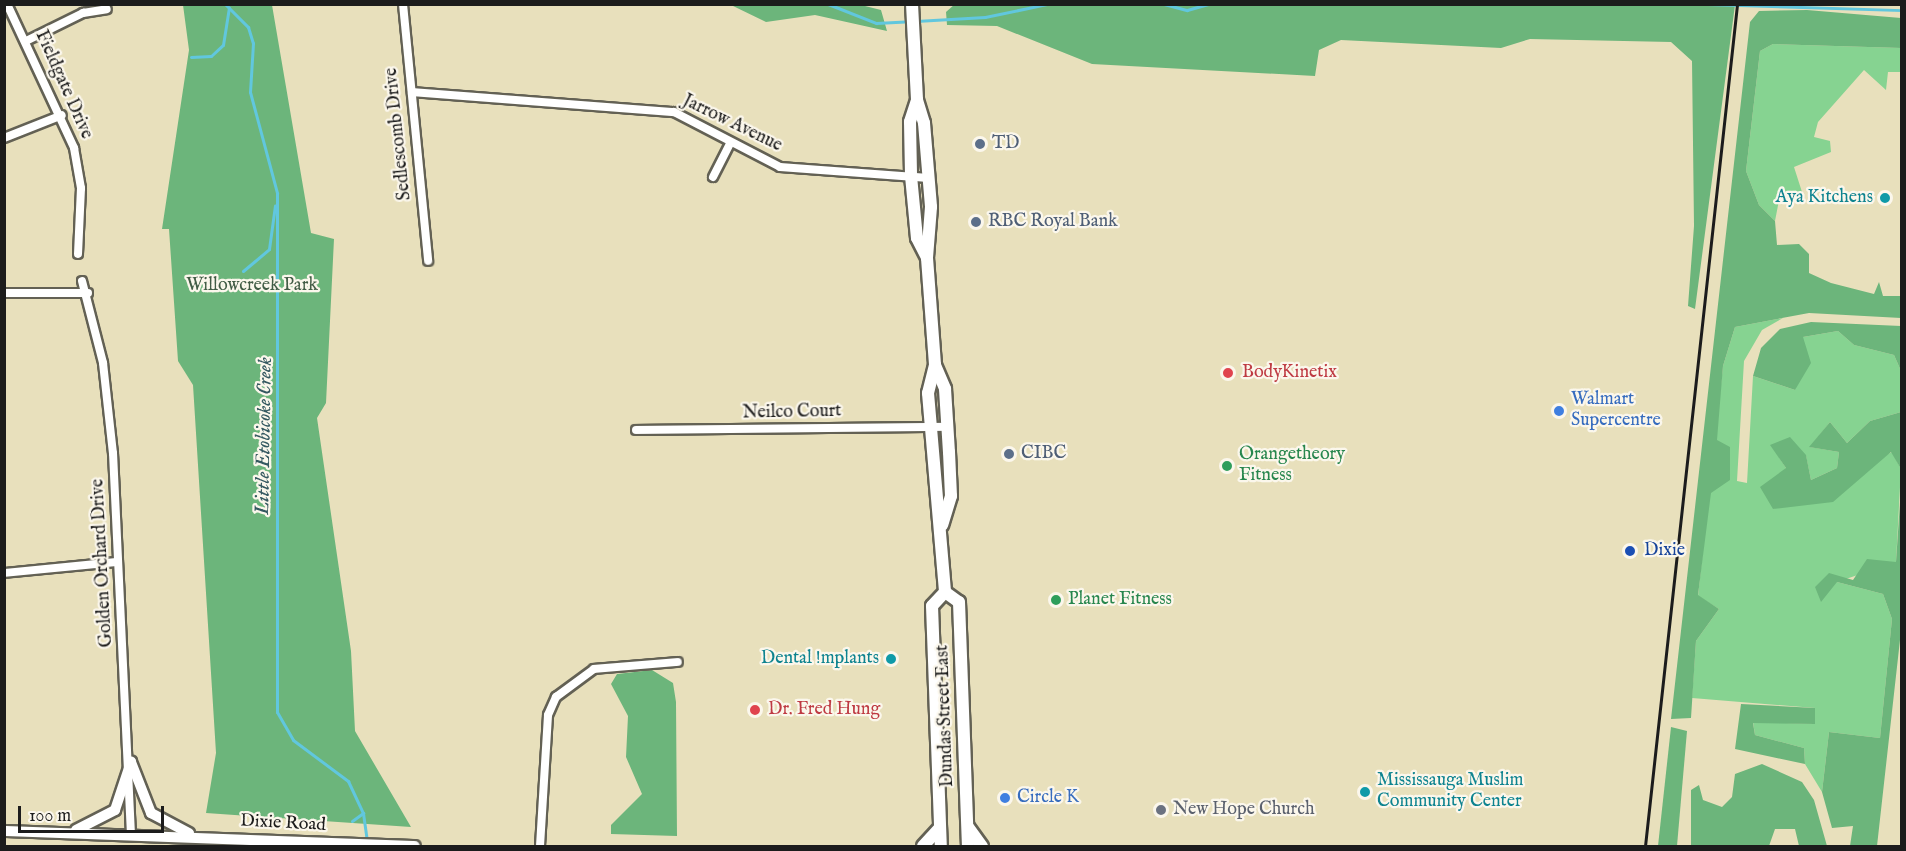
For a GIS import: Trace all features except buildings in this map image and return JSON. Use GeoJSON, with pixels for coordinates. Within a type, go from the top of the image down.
{"type":"FeatureCollection","features":[{"type":"Feature","properties":{"kind":"main road","name":"Dundas Street East"},"geometry":{"type":"LineString","coordinates":[[912,5],[917,100],[929,178],[933,237],[927,258],[935,365],[928,393],[942,526],[945,592],[932,606],[941,846]]}},
{"type":"Feature","properties":{"kind":"main road","name":"Dundas Street East"},"geometry":{"type":"LineString","coordinates":[[917,100],[910,122],[912,176],[917,238],[927,258]]}},
{"type":"Feature","properties":{"kind":"main road","name":"Dundas Street East"},"geometry":{"type":"LineString","coordinates":[[935,365],[945,388],[951,496],[942,526]]}},
{"type":"Feature","properties":{"kind":"main road","name":"Dundas Street East"},"geometry":{"type":"LineString","coordinates":[[945,592],[959,602],[968,846]]}},
{"type":"Feature","properties":{"kind":"main road"},"geometry":{"type":"LineString","coordinates":[[66,833],[98,823],[115,810],[131,762]]}},
{"type":"Feature","properties":{"kind":"main road"},"geometry":{"type":"LineString","coordinates":[[131,762],[151,813],[196,836]]}},
{"type":"Feature","properties":{"kind":"main road"},"geometry":{"type":"LineString","coordinates":[[968,826],[982,846]]}},
{"type":"Feature","properties":{"kind":"main road"},"geometry":{"type":"LineString","coordinates":[[923,846],[940,828]]}},
{"type":"Feature","properties":{"kind":"main road","name":"Dixie Road"},"geometry":{"type":"LineString","coordinates":[[4,831],[196,836],[415,846]]}},
{"type":"Feature","properties":{"kind":"main road","name":"Golden Orchard Drive"},"geometry":{"type":"LineString","coordinates":[[130,846],[131,835]]}},
{"type":"Feature","properties":{"kind":"street","name":"Fieldgate Drive"},"geometry":{"type":"LineString","coordinates":[[7,4],[62,115],[79,167],[78,254]]}},
{"type":"Feature","properties":{"kind":"street","name":"Sedlescomb Drive"},"geometry":{"type":"LineString","coordinates":[[403,4],[428,261]]}},
{"type":"Feature","properties":{"kind":"street"},"geometry":{"type":"LineString","coordinates":[[26,42],[83,13],[107,9]]}},
{"type":"Feature","properties":{"kind":"street","name":"Jarrow Avenue"},"geometry":{"type":"LineString","coordinates":[[412,92],[674,112],[730,144],[801,171],[929,178]]}},
{"type":"Feature","properties":{"kind":"street"},"geometry":{"type":"LineString","coordinates":[[4,138],[62,115]]}},
{"type":"Feature","properties":{"kind":"street"},"geometry":{"type":"LineString","coordinates":[[713,177],[730,144]]}},
{"type":"Feature","properties":{"kind":"street","name":"Golden Orchard Drive"},"geometry":{"type":"LineString","coordinates":[[82,281],[88,293],[108,401],[131,762],[131,835]]}},
{"type":"Feature","properties":{"kind":"street"},"geometry":{"type":"LineString","coordinates":[[4,293],[88,293]]}},
{"type":"Feature","properties":{"kind":"street","name":"Neilco Court"},"geometry":{"type":"LineString","coordinates":[[636,430],[948,428]]}},
{"type":"Feature","properties":{"kind":"street"},"geometry":{"type":"LineString","coordinates":[[4,573],[117,562]]}},
{"type":"Feature","properties":{"kind":"street"},"geometry":{"type":"LineString","coordinates":[[540,846],[547,724],[556,697],[594,669],[678,662]]}},
{"type":"Feature","properties":{"kind":"green space"},"geometry":{"type":"Polygon","coordinates":[[[955,4],[1735,5],[1695,309],[1688,306],[1694,226],[1692,61],[1671,42],[1530,39],[1501,48],[1341,40],[1319,50],[1315,76],[1092,64],[997,26],[947,25],[946,12],[955,4]]]}},
{"type":"Feature","properties":{"kind":"green space","name":"Willowcreek Park"},"geometry":{"type":"Polygon","coordinates":[[[183,5],[272,5],[311,233],[334,239],[326,403],[317,418],[351,651],[355,731],[411,827],[206,813],[216,753],[193,385],[178,361],[169,229],[162,229],[189,50],[183,5]]]}},
{"type":"Feature","properties":{"kind":"green space"},"geometry":{"type":"Polygon","coordinates":[[[731,5],[861,5],[881,10],[887,31],[815,15],[766,22],[731,5]]]}},
{"type":"Feature","properties":{"kind":"green space"},"geometry":{"type":"Polygon","coordinates":[[[1807,10],[1901,18],[1901,48],[1773,44],[1760,51],[1746,171],[1759,205],[1775,221],[1777,245],[1799,244],[1809,254],[1809,273],[1831,283],[1874,294],[1879,282],[1883,296],[1901,296],[1901,318],[1809,313],[1735,327],[1723,366],[1717,440],[1730,447],[1730,480],[1711,493],[1698,595],[1719,609],[1696,641],[1691,718],[1671,719],[1750,22],[1759,11],[1807,10]]]}},
{"type":"Feature","properties":{"kind":"green space"},"geometry":{"type":"Polygon","coordinates":[[[1773,44],[1901,48],[1901,72],[1888,72],[1886,90],[1864,70],[1818,122],[1814,137],[1830,141],[1831,152],[1794,167],[1802,192],[1780,195],[1775,221],[1759,205],[1746,171],[1760,51],[1773,44]]]}},
{"type":"Feature","properties":{"kind":"green space"},"geometry":{"type":"Polygon","coordinates":[[[1783,318],[1762,330],[1744,361],[1737,481],[1747,483],[1753,376],[1795,390],[1803,337],[1838,331],[1854,345],[1894,355],[1901,371],[1901,412],[1870,421],[1847,443],[1830,422],[1810,447],[1839,452],[1837,468],[1811,480],[1806,456],[1771,445],[1786,468],[1773,509],[1892,452],[1901,469],[1896,562],[1837,582],[1883,594],[1892,619],[1880,738],[1829,732],[1822,792],[1805,764],[1804,748],[1755,735],[1753,722],[1814,724],[1815,708],[1692,698],[1696,641],[1719,609],[1698,596],[1723,366],[1735,327],[1783,318]]]}},
{"type":"Feature","properties":{"kind":"green space"},"geometry":{"type":"Polygon","coordinates":[[[1811,322],[1901,326],[1901,371],[1894,355],[1854,345],[1838,331],[1803,337],[1811,363],[1795,390],[1753,376],[1761,348],[1780,329],[1811,322]]]}},
{"type":"Feature","properties":{"kind":"green space"},"geometry":{"type":"Polygon","coordinates":[[[1901,412],[1901,469],[1891,452],[1833,502],[1773,509],[1760,487],[1786,468],[1770,445],[1790,437],[1806,455],[1811,480],[1837,468],[1839,452],[1809,447],[1830,422],[1847,443],[1870,421],[1901,412]]]}},
{"type":"Feature","properties":{"kind":"green space"},"geometry":{"type":"Polygon","coordinates":[[[1901,487],[1901,631],[1877,846],[1850,846],[1853,826],[1832,828],[1822,792],[1829,732],[1880,738],[1892,619],[1883,594],[1837,582],[1821,602],[1815,587],[1829,573],[1853,580],[1867,559],[1896,562],[1901,487]]]}},
{"type":"Feature","properties":{"kind":"green space"},"geometry":{"type":"Polygon","coordinates":[[[652,670],[673,683],[676,702],[677,836],[611,834],[611,825],[642,794],[626,757],[628,716],[611,684],[617,674],[652,670]]]}},
{"type":"Feature","properties":{"kind":"green space"},"geometry":{"type":"Polygon","coordinates":[[[1741,704],[1815,708],[1815,724],[1753,723],[1755,735],[1804,748],[1805,764],[1735,749],[1741,704]]]}},
{"type":"Feature","properties":{"kind":"green space"},"geometry":{"type":"Polygon","coordinates":[[[1671,727],[1687,731],[1677,846],[1658,846],[1671,727]]]}},
{"type":"Feature","properties":{"kind":"green space"},"geometry":{"type":"Polygon","coordinates":[[[1762,764],[1802,782],[1814,800],[1827,846],[1799,846],[1795,829],[1775,829],[1769,846],[1691,846],[1691,790],[1699,785],[1703,800],[1722,807],[1732,797],[1735,774],[1762,764]]]}},
{"type":"Feature","properties":{"kind":"waterway","name":"Little Etobicoke Creek"},"geometry":{"type":"LineString","coordinates":[[225,4],[248,27],[253,43],[250,92],[277,193],[277,712],[293,740],[348,781],[363,813],[367,842]]}},
{"type":"Feature","properties":{"kind":"waterway","name":"Little Etobicoke Creek"},"geometry":{"type":"LineString","coordinates":[[828,4],[876,23],[910,21]]}},
{"type":"Feature","properties":{"kind":"waterway","name":"Little Etobicoke Creek"},"geometry":{"type":"LineString","coordinates":[[916,21],[985,17],[1047,4]]}},
{"type":"Feature","properties":{"kind":"waterway","name":"Little Etobicoke Creek"},"geometry":{"type":"LineString","coordinates":[[1164,4],[1187,10],[1208,4]]}},
{"type":"Feature","properties":{"kind":"waterway","name":"Little Etobicoke Creek"},"geometry":{"type":"LineString","coordinates":[[1707,4],[1902,10]]}},
{"type":"Feature","properties":{"kind":"waterway"},"geometry":{"type":"LineString","coordinates":[[191,57],[211,56],[223,45],[229,7]]}},
{"type":"Feature","properties":{"kind":"waterway"},"geometry":{"type":"LineString","coordinates":[[243,271],[269,249],[275,205]]}},
{"type":"Feature","properties":{"kind":"waterway"},"geometry":{"type":"LineString","coordinates":[[352,821],[363,813]]}},
{"type":"Feature","properties":{"kind":"railway"},"geometry":{"type":"LineString","coordinates":[[1645,846],[1737,4]]}},
{"type":"Feature","properties":{"kind":"place","name":"TD"},"geometry":{"type":"Point","coordinates":[980,144]}},
{"type":"Feature","properties":{"kind":"place","name":"Aya Kitchens"},"geometry":{"type":"Point","coordinates":[1885,198]}},
{"type":"Feature","properties":{"kind":"place","name":"RBC Royal Bank"},"geometry":{"type":"Point","coordinates":[976,222]}},
{"type":"Feature","properties":{"kind":"place","name":"BodyKinetix"},"geometry":{"type":"Point","coordinates":[1228,373]}},
{"type":"Feature","properties":{"kind":"place","name":"Walmart Supercentre"},"geometry":{"type":"Point","coordinates":[1559,411]}},
{"type":"Feature","properties":{"kind":"place","name":"CIBC"},"geometry":{"type":"Point","coordinates":[1009,454]}},
{"type":"Feature","properties":{"kind":"place","name":"Orangetheory Fitness"},"geometry":{"type":"Point","coordinates":[1227,466]}},
{"type":"Feature","properties":{"kind":"place","name":"Dixie"},"geometry":{"type":"Point","coordinates":[1630,551]}},
{"type":"Feature","properties":{"kind":"place","name":"Planet Fitness"},"geometry":{"type":"Point","coordinates":[1056,600]}},
{"type":"Feature","properties":{"kind":"place","name":"Dental !mplants"},"geometry":{"type":"Point","coordinates":[891,659]}},
{"type":"Feature","properties":{"kind":"place","name":"Dr. Fred Hung"},"geometry":{"type":"Point","coordinates":[755,710]}},
{"type":"Feature","properties":{"kind":"place","name":"Mississauga Muslim Community Center"},"geometry":{"type":"Point","coordinates":[1365,792]}},
{"type":"Feature","properties":{"kind":"place","name":"Circle K"},"geometry":{"type":"Point","coordinates":[1005,798]}},
{"type":"Feature","properties":{"kind":"place","name":"New Hope Church"},"geometry":{"type":"Point","coordinates":[1161,810]}}]}
